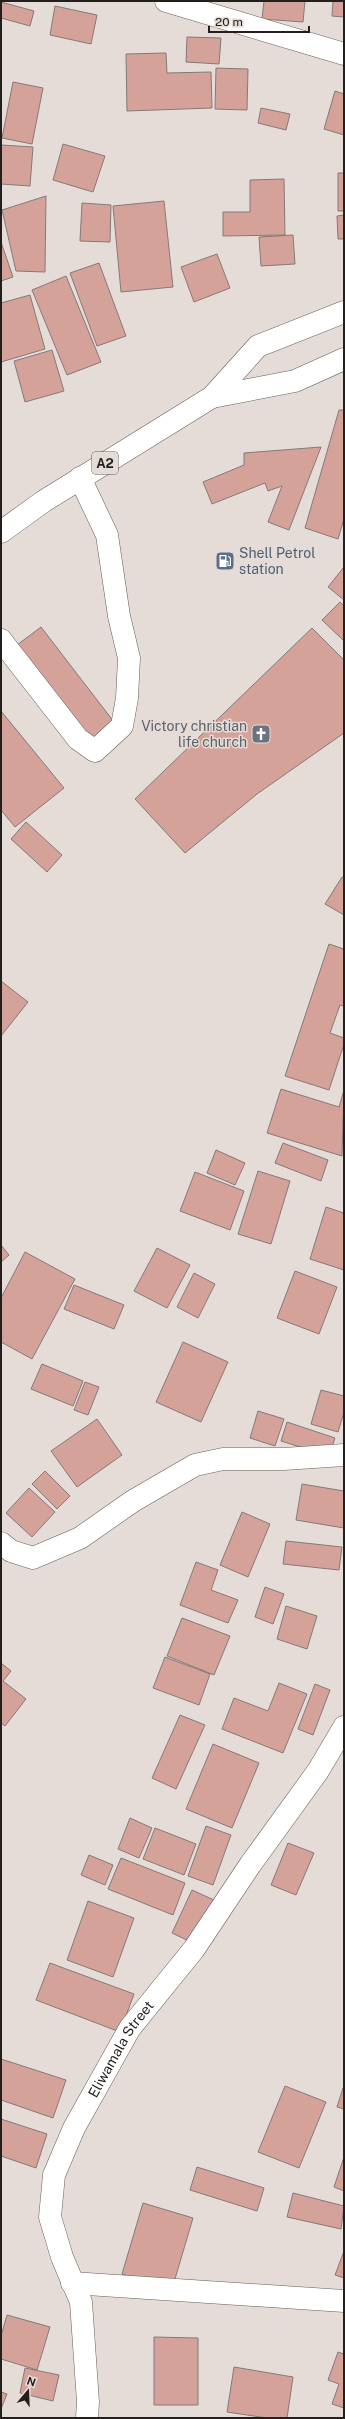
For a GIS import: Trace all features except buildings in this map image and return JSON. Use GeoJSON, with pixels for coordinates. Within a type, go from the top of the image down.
{"type":"FeatureCollection","features":[{"type":"Feature","properties":{"kind":"main road"},"geometry":{"type":"LineString","coordinates":[[166,1],[344,54]]}},
{"type":"Feature","properties":{"kind":"main road","name":"A2"},"geometry":{"type":"LineString","coordinates":[[1,532],[80,478],[212,397],[258,346],[344,312]]}},
{"type":"Feature","properties":{"kind":"main road","name":"A2"},"geometry":{"type":"LineString","coordinates":[[212,397],[296,381],[344,359]]}},
{"type":"Feature","properties":{"kind":"main road"},"geometry":{"type":"LineString","coordinates":[[1,640],[78,739],[86,746],[95,751],[122,726],[127,698],[129,658],[119,616],[107,535],[80,478]]}},
{"type":"Feature","properties":{"kind":"main road"},"geometry":{"type":"LineString","coordinates":[[1,1543],[11,1551],[33,1558],[80,1538],[133,1501],[195,1465],[223,1459],[284,1459],[344,1455]]}},
{"type":"Feature","properties":{"kind":"main road","name":"Eliwamala Street"},"geometry":{"type":"LineString","coordinates":[[87,2418],[88,2402],[81,2302],[62,2257],[50,2217],[54,2175],[74,2128],[130,2028],[194,1949],[250,1865],[318,1771],[344,1727]]}},
{"type":"Feature","properties":{"kind":"main road"},"geometry":{"type":"LineString","coordinates":[[72,2283],[344,2301]]}},
{"type":"Feature","properties":{"kind":"place","name":"Shell Petrol station"},"geometry":{"type":"Point","coordinates":[225,561]}},
{"type":"Feature","properties":{"kind":"place","name":"Victory christian life church"},"geometry":{"type":"Point","coordinates":[261,734]}}]}
